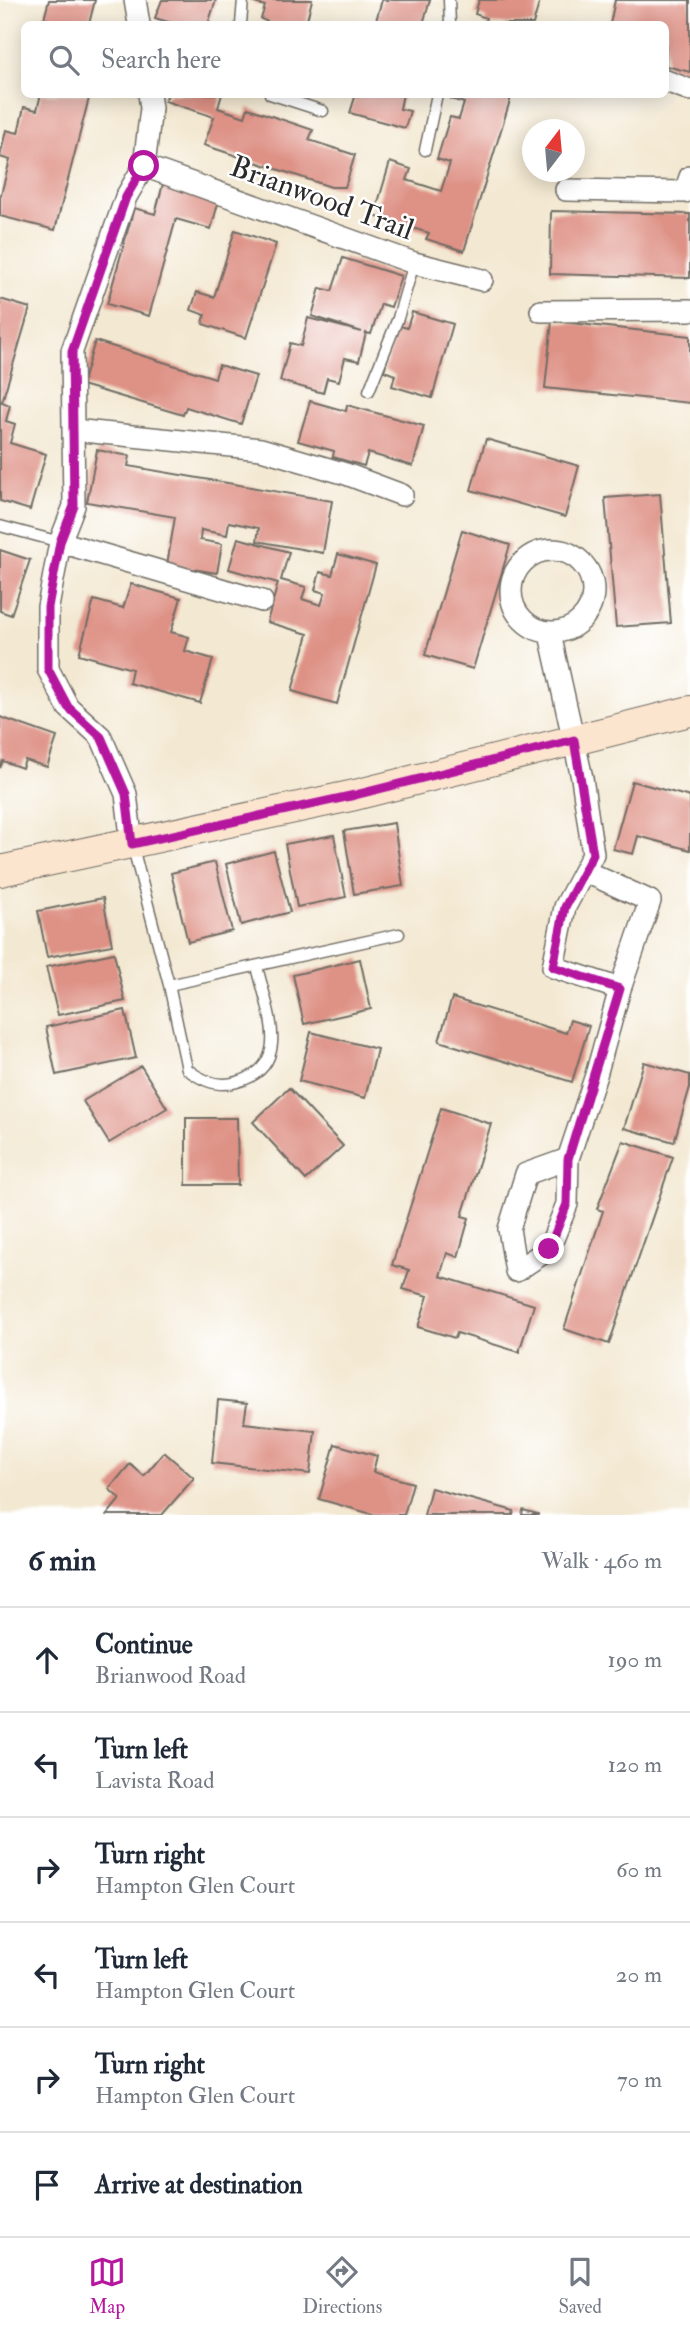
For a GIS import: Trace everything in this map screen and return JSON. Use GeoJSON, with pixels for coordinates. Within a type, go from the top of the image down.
{"type":"FeatureCollection","features":[{"type":"Feature","properties":{"kind":"main road"},"geometry":{"type":"LineString","coordinates":[[0,871],[355,795],[690,711]]}},
{"type":"Feature","properties":{"kind":"street"},"geometry":{"type":"LineString","coordinates":[[135,0],[138,21]]}},
{"type":"Feature","properties":{"kind":"street"},"geometry":{"type":"LineString","coordinates":[[669,82],[690,90]]}},
{"type":"Feature","properties":{"kind":"street"},"geometry":{"type":"LineString","coordinates":[[132,844],[126,794],[101,737],[68,707],[48,669],[48,607],[60,542],[74,506],[72,352],[126,197],[144,166],[151,108],[150,98]]}},
{"type":"Feature","properties":{"kind":"street","name":"Brianwood Trail"},"geometry":{"type":"LineString","coordinates":[[144,166],[414,262],[482,280]]}},
{"type":"Feature","properties":{"kind":"street"},"geometry":{"type":"LineString","coordinates":[[566,190],[685,192],[690,177]]}},
{"type":"Feature","properties":{"kind":"street"},"geometry":{"type":"LineString","coordinates":[[541,311],[690,310]]}},
{"type":"Feature","properties":{"kind":"street"},"geometry":{"type":"LineString","coordinates":[[73,430],[261,449],[346,474],[402,495]]}},
{"type":"Feature","properties":{"kind":"street"},"geometry":{"type":"LineString","coordinates":[[60,542],[262,601]]}},
{"type":"Feature","properties":{"kind":"street"},"geometry":{"type":"LineString","coordinates":[[550,634],[574,628],[591,609],[594,585],[583,563],[561,550],[537,552],[517,567],[510,591],[516,615],[550,634],[574,740],[593,854],[565,907],[553,967],[620,989]]}},
{"type":"Feature","properties":{"kind":"street"},"geometry":{"type":"LineString","coordinates":[[568,1159],[526,1174],[509,1229],[516,1271],[549,1249],[567,1204],[568,1159],[650,901],[584,871]]}},
{"type":"Feature","properties":{"kind":"lane"},"geometry":{"type":"LineString","coordinates":[[241,21],[243,0]]}},
{"type":"Feature","properties":{"kind":"lane"},"geometry":{"type":"LineString","coordinates":[[449,0],[450,21]]}},
{"type":"Feature","properties":{"kind":"lane"},"geometry":{"type":"LineString","coordinates":[[282,98],[323,111]]}},
{"type":"Feature","properties":{"kind":"lane"},"geometry":{"type":"LineString","coordinates":[[425,150],[436,98]]}},
{"type":"Feature","properties":{"kind":"lane"},"geometry":{"type":"LineString","coordinates":[[369,391],[398,318],[414,262]]}},
{"type":"Feature","properties":{"kind":"lane"},"geometry":{"type":"LineString","coordinates":[[0,526],[60,542]]}},
{"type":"Feature","properties":{"kind":"lane"},"geometry":{"type":"LineString","coordinates":[[132,844],[169,985],[187,1069],[202,1081],[229,1085],[251,1079],[265,1069],[273,1053],[273,1038],[257,966]]}},
{"type":"Feature","properties":{"kind":"lane"},"geometry":{"type":"LineString","coordinates":[[169,985],[399,934]]}},
{"type":"Feature","properties":{"kind":"building"},"geometry":{"type":"Polygon","coordinates":[[[49,0],[95,0],[90,21],[44,19],[49,0]]]}},
{"type":"Feature","properties":{"kind":"building"},"geometry":{"type":"Polygon","coordinates":[[[162,0],[216,0],[209,21],[165,21],[155,18],[162,0]]]}},
{"type":"Feature","properties":{"kind":"building"},"geometry":{"type":"Polygon","coordinates":[[[255,0],[312,0],[307,21],[266,21],[261,19],[265,6],[254,3],[255,0]]]}},
{"type":"Feature","properties":{"kind":"building"},"geometry":{"type":"Polygon","coordinates":[[[382,0],[430,0],[424,21],[376,21],[382,0]]]}},
{"type":"Feature","properties":{"kind":"building"},"geometry":{"type":"Polygon","coordinates":[[[479,0],[540,0],[534,21],[485,21],[486,18],[475,14],[479,0]]]}},
{"type":"Feature","properties":{"kind":"building"},"geometry":{"type":"Polygon","coordinates":[[[615,0],[690,0],[690,72],[669,67],[669,21],[611,21],[615,0]]]}},
{"type":"Feature","properties":{"kind":"building"},"geometry":{"type":"Polygon","coordinates":[[[40,98],[89,98],[55,230],[0,216],[0,198],[10,160],[0,157],[6,130],[18,133],[24,107],[37,110],[40,98]]]}},
{"type":"Feature","properties":{"kind":"building"},"geometry":{"type":"Polygon","coordinates":[[[166,98],[221,98],[218,108],[245,117],[248,108],[313,130],[309,140],[355,155],[345,187],[331,187],[204,145],[214,117],[165,101],[166,98]]]}},
{"type":"Feature","properties":{"kind":"building"},"geometry":{"type":"Polygon","coordinates":[[[355,98],[402,98],[400,109],[410,111],[405,128],[350,113],[355,98]]]}},
{"type":"Feature","properties":{"kind":"building"},"geometry":{"type":"Polygon","coordinates":[[[511,98],[464,251],[426,239],[429,233],[374,216],[390,162],[411,169],[407,180],[441,191],[450,163],[437,159],[450,117],[459,119],[464,103],[451,99],[511,98]]]}},
{"type":"Feature","properties":{"kind":"building"},"geometry":{"type":"Polygon","coordinates":[[[163,184],[219,200],[211,229],[176,219],[149,316],[107,304],[134,208],[155,214],[163,184]]]}},
{"type":"Feature","properties":{"kind":"building"},"geometry":{"type":"Polygon","coordinates":[[[551,211],[690,214],[690,278],[550,274],[551,211]]]}},
{"type":"Feature","properties":{"kind":"building"},"geometry":{"type":"Polygon","coordinates":[[[235,230],[276,244],[246,338],[203,324],[205,315],[191,310],[197,292],[214,297],[235,230]]]}},
{"type":"Feature","properties":{"kind":"building"},"geometry":{"type":"Polygon","coordinates":[[[343,258],[401,276],[391,307],[381,304],[371,334],[366,333],[359,361],[345,358],[339,381],[327,378],[323,393],[280,381],[290,343],[301,346],[308,318],[362,332],[312,316],[320,288],[332,291],[343,258]]]}},
{"type":"Feature","properties":{"kind":"building"},"geometry":{"type":"Polygon","coordinates":[[[0,299],[30,308],[2,402],[10,405],[6,421],[15,424],[10,443],[46,454],[30,510],[0,501],[0,299]]]}},
{"type":"Feature","properties":{"kind":"building"},"geometry":{"type":"Polygon","coordinates":[[[412,312],[453,324],[432,398],[392,386],[395,375],[384,371],[397,325],[407,328],[412,312]]]}},
{"type":"Feature","properties":{"kind":"building"},"geometry":{"type":"Polygon","coordinates":[[[552,321],[690,336],[690,403],[545,388],[552,321]]]}},
{"type":"Feature","properties":{"kind":"building"},"geometry":{"type":"Polygon","coordinates":[[[95,341],[215,378],[219,365],[256,376],[241,424],[186,407],[183,415],[82,385],[95,341]]]}},
{"type":"Feature","properties":{"kind":"building"},"geometry":{"type":"Polygon","coordinates":[[[310,401],[346,411],[347,405],[424,426],[413,466],[368,453],[364,466],[333,457],[334,451],[298,441],[310,401]]]}},
{"type":"Feature","properties":{"kind":"building"},"geometry":{"type":"Polygon","coordinates":[[[486,439],[579,466],[565,517],[471,490],[486,439]]]}},
{"type":"Feature","properties":{"kind":"building"},"geometry":{"type":"Polygon","coordinates":[[[97,450],[130,456],[128,466],[332,501],[323,553],[257,541],[259,528],[229,522],[227,535],[201,530],[200,540],[222,544],[217,573],[167,565],[175,517],[87,502],[97,450]]]}},
{"type":"Feature","properties":{"kind":"building"},"geometry":{"type":"Polygon","coordinates":[[[660,494],[671,623],[616,627],[605,498],[660,494]]]}},
{"type":"Feature","properties":{"kind":"building"},"geometry":{"type":"Polygon","coordinates":[[[462,530],[510,545],[473,669],[425,655],[462,530]]]}},
{"type":"Feature","properties":{"kind":"building"},"geometry":{"type":"Polygon","coordinates":[[[238,538],[289,552],[281,580],[306,587],[302,599],[321,605],[325,593],[315,590],[320,572],[332,575],[338,554],[376,565],[337,704],[292,691],[308,634],[267,622],[278,583],[229,569],[238,538]]]}},
{"type":"Feature","properties":{"kind":"building"},"geometry":{"type":"Polygon","coordinates":[[[0,550],[30,560],[11,615],[0,611],[0,550]]]}},
{"type":"Feature","properties":{"kind":"building"},"geometry":{"type":"Polygon","coordinates":[[[131,584],[181,598],[171,632],[189,637],[185,651],[213,659],[200,703],[129,683],[132,669],[79,654],[94,600],[123,608],[131,584]]]}},
{"type":"Feature","properties":{"kind":"building"},"geometry":{"type":"Polygon","coordinates":[[[0,717],[57,737],[47,767],[25,760],[22,768],[3,761],[0,768],[0,717]]]}},
{"type":"Feature","properties":{"kind":"building"},"geometry":{"type":"Polygon","coordinates":[[[632,781],[690,797],[690,850],[638,836],[633,854],[613,849],[632,781]]]}},
{"type":"Feature","properties":{"kind":"building"},"geometry":{"type":"Polygon","coordinates":[[[394,823],[403,886],[354,894],[344,831],[394,823]]]}},
{"type":"Feature","properties":{"kind":"building"},"geometry":{"type":"Polygon","coordinates":[[[334,835],[346,897],[297,907],[285,844],[334,835]]]}},
{"type":"Feature","properties":{"kind":"building"},"geometry":{"type":"Polygon","coordinates":[[[274,851],[290,912],[241,925],[226,864],[274,851]]]}},
{"type":"Feature","properties":{"kind":"building"},"geometry":{"type":"Polygon","coordinates":[[[215,862],[232,931],[188,942],[171,873],[215,862]]]}},
{"type":"Feature","properties":{"kind":"building"},"geometry":{"type":"Polygon","coordinates":[[[103,898],[112,945],[47,957],[38,911],[103,898]]]}},
{"type":"Feature","properties":{"kind":"building"},"geometry":{"type":"Polygon","coordinates":[[[114,953],[125,1001],[58,1015],[46,967],[114,953]]]}},
{"type":"Feature","properties":{"kind":"building"},"geometry":{"type":"Polygon","coordinates":[[[360,959],[371,1009],[304,1024],[293,975],[360,959]]]}},
{"type":"Feature","properties":{"kind":"building"},"geometry":{"type":"Polygon","coordinates":[[[452,998],[566,1033],[570,1020],[589,1026],[572,1082],[439,1041],[452,998]]]}},
{"type":"Feature","properties":{"kind":"building"},"geometry":{"type":"Polygon","coordinates":[[[125,1010],[136,1058],[56,1075],[46,1027],[125,1010]]]}},
{"type":"Feature","properties":{"kind":"building"},"geometry":{"type":"Polygon","coordinates":[[[311,1032],[377,1049],[365,1098],[299,1081],[311,1032]]]}},
{"type":"Feature","properties":{"kind":"building"},"geometry":{"type":"Polygon","coordinates":[[[644,1062],[690,1075],[690,1087],[674,1142],[624,1128],[644,1062]]]}},
{"type":"Feature","properties":{"kind":"building"},"geometry":{"type":"Polygon","coordinates":[[[141,1066],[167,1108],[109,1143],[83,1101],[141,1066]]]}},
{"type":"Feature","properties":{"kind":"building"},"geometry":{"type":"Polygon","coordinates":[[[289,1088],[343,1146],[306,1180],[253,1122],[289,1088]]]}},
{"type":"Feature","properties":{"kind":"building"},"geometry":{"type":"Polygon","coordinates":[[[441,1108],[491,1124],[462,1216],[469,1218],[458,1257],[447,1253],[440,1276],[534,1305],[519,1352],[457,1333],[455,1338],[418,1327],[428,1296],[403,1289],[409,1270],[392,1265],[441,1108]]]}},
{"type":"Feature","properties":{"kind":"building"},"geometry":{"type":"Polygon","coordinates":[[[186,1118],[237,1118],[238,1185],[186,1185],[186,1118]]]}},
{"type":"Feature","properties":{"kind":"building"},"geometry":{"type":"Polygon","coordinates":[[[623,1141],[673,1157],[609,1344],[564,1329],[603,1211],[597,1209],[623,1141]]]}},
{"type":"Feature","properties":{"kind":"building"},"geometry":{"type":"Polygon","coordinates":[[[218,1400],[247,1403],[244,1423],[315,1431],[310,1474],[212,1463],[218,1400]]]}},
{"type":"Feature","properties":{"kind":"building"},"geometry":{"type":"Polygon","coordinates":[[[335,1444],[377,1456],[373,1472],[413,1483],[404,1515],[375,1515],[319,1499],[335,1444]]]}},
{"type":"Feature","properties":{"kind":"building"},"geometry":{"type":"Polygon","coordinates":[[[164,1452],[194,1478],[162,1515],[107,1515],[120,1499],[109,1489],[130,1464],[144,1476],[164,1452]]]}},
{"type":"Feature","properties":{"kind":"building"},"geometry":{"type":"Polygon","coordinates":[[[431,1488],[514,1511],[513,1515],[424,1515],[431,1488]]]}},
{"type":"Feature","properties":{"kind":"building"},"geometry":{"type":"Polygon","coordinates":[[[523,1510],[538,1514],[538,1515],[522,1515],[523,1510]]]}},
{"type":"Feature","properties":{"kind":"route"},"geometry":{"type":"LineString","coordinates":[[144,166],[126,197],[72,352],[74,506],[60,542],[48,607],[48,669],[68,707],[101,737],[126,794],[132,844],[355,795],[574,740],[593,854],[565,907],[553,967],[620,989],[596,1075],[568,1159],[567,1204],[549,1249]]}}]}
